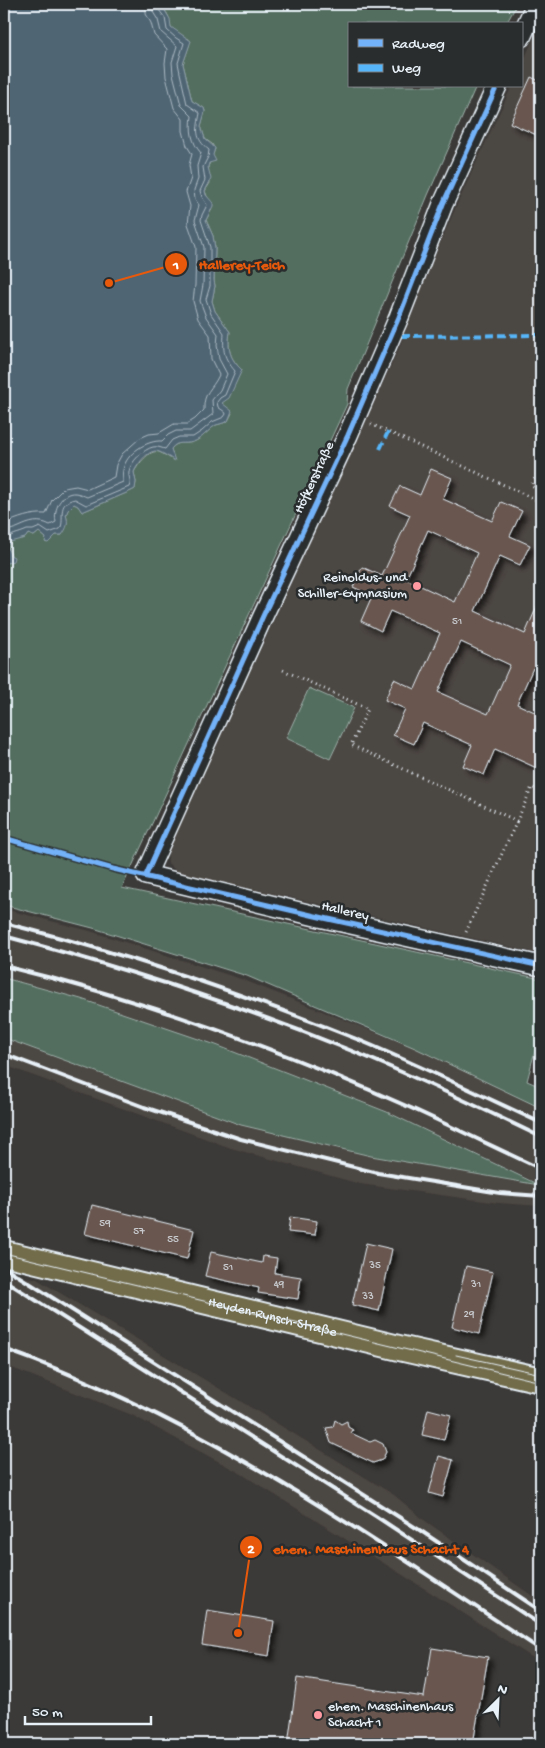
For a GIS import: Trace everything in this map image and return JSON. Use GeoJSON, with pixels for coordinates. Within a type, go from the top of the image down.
{"type":"FeatureCollection","features":[{"type":"Feature","properties":{"kind":"main road","name":"Heyden-Rynsch-Straße"},"geometry":{"type":"LineString","coordinates":[[4,1253],[399,1348],[541,1380]]}},
{"type":"Feature","properties":{"kind":"street"},"geometry":{"type":"LineString","coordinates":[[522,35],[536,4]]}},
{"type":"Feature","properties":{"kind":"street","name":"Höfkerstraße"},"geometry":{"type":"LineString","coordinates":[[146,875],[263,616],[356,417],[399,317],[443,204],[497,88]]}},
{"type":"Feature","properties":{"kind":"street","name":"Hallerey"},"geometry":{"type":"LineString","coordinates":[[146,875],[324,918],[541,966]]}},
{"type":"Feature","properties":{"kind":"path"},"geometry":{"type":"LineString","coordinates":[[356,417],[541,502]]}},
{"type":"Feature","properties":{"kind":"path"},"geometry":{"type":"LineString","coordinates":[[541,465],[531,486],[541,491]]}},
{"type":"Feature","properties":{"kind":"path"},"geometry":{"type":"LineString","coordinates":[[283,670],[368,709],[352,746],[517,821]]}},
{"type":"Feature","properties":{"kind":"path"},"geometry":{"type":"LineString","coordinates":[[466,932],[532,787],[541,792]]}},
{"type":"Feature","properties":{"kind":"shaded area","name":"Reinoldus- und Schiller-Gymnasium"},"geometry":{"type":"Polygon","coordinates":[[[541,23],[541,954],[177,872],[168,863],[168,850],[399,348],[427,274],[458,202],[511,88],[522,88],[522,64],[541,23]]]}},
{"type":"Feature","properties":{"kind":"shaded area"},"geometry":{"type":"Polygon","coordinates":[[[4,909],[90,931],[241,979],[415,1048],[541,1108],[541,1185],[387,1112],[216,1045],[81,999],[4,978],[4,909]]]}},
{"type":"Feature","properties":{"kind":"shaded area"},"geometry":{"type":"Polygon","coordinates":[[[4,1038],[241,1125],[371,1156],[539,1185],[541,1186],[541,1206],[499,1203],[360,1184],[231,1148],[4,1065],[4,1038]]]}},
{"type":"Feature","properties":{"kind":"shaded area"},"geometry":{"type":"Polygon","coordinates":[[[4,1277],[35,1278],[394,1495],[424,1520],[541,1602],[541,1663],[240,1473],[132,1415],[12,1368],[4,1410],[4,1277]]]}},
{"type":"Feature","properties":{"kind":"green space"},"geometry":{"type":"Polygon","coordinates":[[[165,4],[517,4],[507,22],[348,22],[348,88],[475,88],[428,195],[348,389],[347,404],[122,888],[541,979],[541,1028],[527,1081],[541,1087],[541,1108],[415,1048],[247,976],[93,928],[4,905],[4,708],[8,705],[4,702],[4,562],[7,563],[11,555],[7,544],[25,538],[28,534],[34,536],[39,532],[46,538],[46,543],[56,535],[62,535],[67,519],[66,515],[74,504],[82,512],[135,489],[134,472],[148,455],[159,452],[174,460],[171,449],[174,446],[196,441],[216,425],[228,421],[232,413],[222,403],[242,370],[230,353],[230,332],[215,311],[212,301],[215,286],[215,248],[213,236],[206,220],[212,209],[205,191],[210,183],[208,167],[215,149],[205,139],[201,126],[205,111],[204,108],[192,101],[183,64],[189,46],[189,39],[171,27],[164,9],[165,4]]]}},
{"type":"Feature","properties":{"kind":"green space"},"geometry":{"type":"Polygon","coordinates":[[[309,688],[354,708],[330,759],[286,738],[309,688]]]}},
{"type":"Feature","properties":{"kind":"green space"},"geometry":{"type":"Polygon","coordinates":[[[4,978],[81,999],[216,1045],[387,1112],[539,1185],[371,1156],[241,1125],[4,1038],[4,978]]]}},
{"type":"Feature","properties":{"kind":"water"},"geometry":{"type":"Polygon","coordinates":[[[4,4],[165,4],[164,9],[170,19],[171,27],[191,41],[183,64],[192,101],[204,108],[205,112],[201,126],[205,139],[215,148],[213,155],[216,161],[209,163],[211,179],[205,191],[213,203],[206,220],[213,236],[215,248],[215,286],[212,301],[215,311],[230,332],[230,353],[242,370],[229,398],[222,403],[232,411],[228,421],[216,425],[196,441],[173,446],[171,449],[175,461],[157,451],[145,456],[134,472],[135,489],[82,512],[74,504],[66,515],[66,528],[62,535],[56,535],[48,543],[45,542],[46,538],[39,532],[34,536],[28,534],[25,538],[10,542],[7,546],[10,555],[14,557],[13,561],[7,563],[4,562],[4,4]]]}},
{"type":"Feature","properties":{"kind":"building"},"geometry":{"type":"Polygon","coordinates":[[[531,77],[541,82],[541,137],[510,123],[531,77]]]}},
{"type":"Feature","properties":{"kind":"building"},"geometry":{"type":"Polygon","coordinates":[[[431,469],[452,478],[443,499],[492,521],[501,502],[522,511],[510,536],[530,545],[520,565],[500,556],[475,611],[525,634],[541,597],[541,672],[533,668],[517,704],[541,715],[541,770],[495,749],[484,775],[463,766],[472,745],[423,723],[414,744],[393,735],[405,709],[385,700],[394,679],[415,689],[440,633],[390,611],[381,631],[361,621],[372,596],[353,587],[362,567],[382,576],[410,515],[390,506],[400,486],[420,495],[431,469]],[[428,530],[406,579],[455,602],[477,553],[428,530]],[[461,642],[438,692],[488,714],[510,665],[461,642]]]}},
{"type":"Feature","properties":{"kind":"building"},"geometry":{"type":"Polygon","coordinates":[[[92,1205],[194,1230],[187,1259],[85,1234],[92,1205]]]}},
{"type":"Feature","properties":{"kind":"building"},"geometry":{"type":"Polygon","coordinates":[[[290,1217],[317,1221],[315,1235],[288,1232],[290,1217]]]}},
{"type":"Feature","properties":{"kind":"building"},"geometry":{"type":"Polygon","coordinates":[[[366,1243],[392,1249],[379,1311],[352,1305],[366,1243]]]}},
{"type":"Feature","properties":{"kind":"building"},"geometry":{"type":"Polygon","coordinates":[[[211,1252],[262,1263],[263,1256],[277,1258],[275,1273],[301,1277],[298,1299],[258,1293],[259,1288],[205,1276],[211,1252]]]}},
{"type":"Feature","properties":{"kind":"building"},"geometry":{"type":"Polygon","coordinates":[[[466,1266],[493,1272],[479,1334],[452,1327],[466,1266]]]}},
{"type":"Feature","properties":{"kind":"building"},"geometry":{"type":"Polygon","coordinates":[[[428,1409],[451,1415],[444,1440],[422,1435],[428,1409]]]}},
{"type":"Feature","properties":{"kind":"building"},"geometry":{"type":"Polygon","coordinates":[[[335,1420],[341,1424],[347,1421],[348,1427],[353,1430],[351,1433],[370,1442],[375,1440],[383,1444],[386,1452],[382,1460],[373,1463],[331,1443],[326,1428],[333,1427],[335,1420]]]}},
{"type":"Feature","properties":{"kind":"building"},"geometry":{"type":"Polygon","coordinates":[[[439,1456],[453,1460],[443,1497],[429,1493],[439,1456]]]}},
{"type":"Feature","properties":{"kind":"building"},"geometry":{"type":"Polygon","coordinates":[[[207,1610],[274,1621],[269,1656],[202,1645],[207,1610]]]}},
{"type":"Feature","properties":{"kind":"building"},"geometry":{"type":"Polygon","coordinates":[[[432,1648],[488,1657],[473,1744],[288,1744],[297,1678],[424,1697],[432,1648]]]}},
{"type":"Feature","properties":{"kind":"tram line"},"geometry":{"type":"LineString","coordinates":[[4,1253],[541,1382]]}},
{"type":"Feature","properties":{"kind":"tram line"},"geometry":{"type":"LineString","coordinates":[[456,1355],[541,1374]]}},
{"type":"Feature","properties":{"kind":"railway"},"geometry":{"type":"LineString","coordinates":[[4,923],[139,961],[272,1007],[359,1040],[541,1123]]}},
{"type":"Feature","properties":{"kind":"railway"},"geometry":{"type":"LineString","coordinates":[[4,936],[136,974],[267,1018],[400,1071],[541,1137]]}},
{"type":"Feature","properties":{"kind":"railway"},"geometry":{"type":"LineString","coordinates":[[4,966],[56,979],[159,1010],[262,1046],[411,1108],[541,1169]]}},
{"type":"Feature","properties":{"kind":"railway"},"geometry":{"type":"LineString","coordinates":[[4,1054],[144,1107],[241,1139],[378,1173],[500,1193],[541,1196]]}},
{"type":"Feature","properties":{"kind":"railway"},"geometry":{"type":"LineString","coordinates":[[4,1267],[421,1531],[541,1611]]}},
{"type":"Feature","properties":{"kind":"railway"},"geometry":{"type":"LineString","coordinates":[[4,1280],[377,1517],[541,1625]]}},
{"type":"Feature","properties":{"kind":"railway"},"geometry":{"type":"LineString","coordinates":[[4,1349],[76,1377],[147,1409],[215,1445],[348,1523],[541,1650]]}},
{"type":"Feature","properties":{"kind":"marked path"},"geometry":{"type":"LineString","coordinates":[[402,336],[541,335]]}},
{"type":"Feature","properties":{"kind":"marked path"},"geometry":{"type":"LineString","coordinates":[[380,449],[388,432]]}},
{"type":"Feature","properties":{"kind":"cycle path"},"geometry":{"type":"LineString","coordinates":[[146,875],[263,616],[348,435],[399,317],[443,204],[496,88]]}},
{"type":"Feature","properties":{"kind":"cycle path"},"geometry":{"type":"LineString","coordinates":[[4,838],[113,869],[541,966]]}},
{"type":"Feature","properties":{"kind":"place","name":"Hallerey-Teich"},"geometry":{"type":"Point","coordinates":[109,283]}},
{"type":"Feature","properties":{"kind":"place","name":"Reinoldus- und Schiller-Gymnasium"},"geometry":{"type":"Point","coordinates":[417,586]}},
{"type":"Feature","properties":{"kind":"place","name":"ehem. Maschinenhaus Schacht 4"},"geometry":{"type":"Point","coordinates":[238,1633]}},
{"type":"Feature","properties":{"kind":"place","name":"ehem. Maschinenhaus Schacht 1"},"geometry":{"type":"Point","coordinates":[318,1715]}}]}
